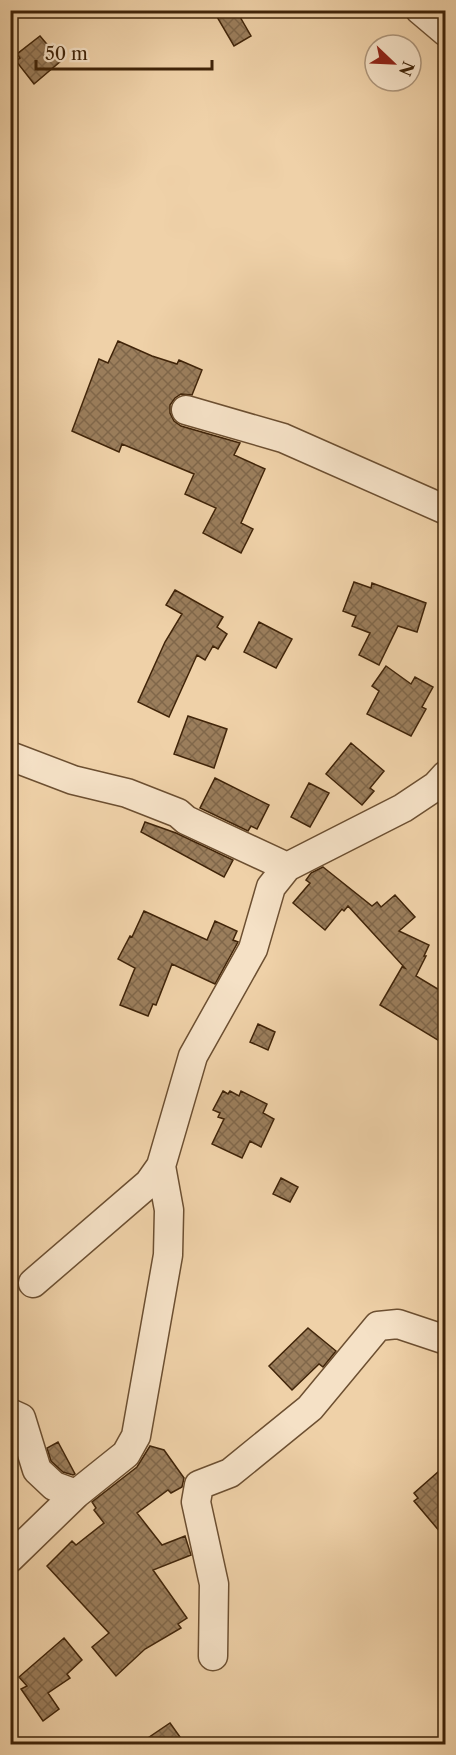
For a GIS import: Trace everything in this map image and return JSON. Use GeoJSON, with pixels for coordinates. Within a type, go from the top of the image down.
{"type":"FeatureCollection","features":[{"type":"Feature","properties":{"kind":"street"},"geometry":{"type":"LineString","coordinates":[[420,10],[446,32]]}},
{"type":"Feature","properties":{"kind":"street"},"geometry":{"type":"LineString","coordinates":[[186,410],[283,438],[446,510]]}},
{"type":"Feature","properties":{"kind":"street"},"geometry":{"type":"LineString","coordinates":[[10,756],[73,780],[127,793],[178,813],[186,820],[287,867]]}},
{"type":"Feature","properties":{"kind":"street"},"geometry":{"type":"LineString","coordinates":[[33,1283],[149,1183],[162,1166],[193,1056],[253,949],[271,887],[287,867],[403,808],[436,786],[446,775]]}},
{"type":"Feature","properties":{"kind":"street"},"geometry":{"type":"LineString","coordinates":[[10,1558],[76,1494],[126,1454],[136,1436],[168,1255],[169,1210],[162,1166]]}},
{"type":"Feature","properties":{"kind":"street"},"geometry":{"type":"LineString","coordinates":[[213,1656],[214,1584],[196,1502],[199,1485],[230,1473],[310,1408],[378,1326],[398,1324],[446,1340]]}},
{"type":"Feature","properties":{"kind":"street"},"geometry":{"type":"LineString","coordinates":[[10,1413],[21,1418],[37,1470],[54,1486],[76,1494]]}},
{"type":"Feature","properties":{"kind":"building"},"geometry":{"type":"Polygon","coordinates":[[[213,10],[236,10],[251,36],[234,46],[213,10]]]}},
{"type":"Feature","properties":{"kind":"building"},"geometry":{"type":"Polygon","coordinates":[[[40,36],[61,61],[34,84],[16,61],[20,58],[17,54],[40,36]]]}},
{"type":"Feature","properties":{"kind":"building"},"geometry":{"type":"Polygon","coordinates":[[[118,341],[152,356],[177,364],[179,360],[202,370],[192,395],[181,394],[170,405],[170,413],[174,421],[181,426],[240,443],[234,455],[265,469],[241,523],[253,529],[241,553],[203,533],[216,508],[185,494],[194,474],[122,444],[119,452],[72,431],[99,359],[108,363],[118,341]]]}},
{"type":"Feature","properties":{"kind":"building"},"geometry":{"type":"Polygon","coordinates":[[[354,582],[371,588],[372,583],[426,603],[417,632],[398,626],[379,665],[359,655],[370,633],[352,626],[356,616],[343,611],[354,582]]]}},
{"type":"Feature","properties":{"kind":"building"},"geometry":{"type":"Polygon","coordinates":[[[175,590],[223,617],[217,627],[227,634],[218,649],[213,646],[205,660],[197,655],[169,717],[138,702],[165,642],[182,614],[166,605],[175,590]]]}},
{"type":"Feature","properties":{"kind":"building"},"geometry":{"type":"Polygon","coordinates":[[[259,622],[292,639],[276,668],[244,652],[259,622]]]}},
{"type":"Feature","properties":{"kind":"building"},"geometry":{"type":"Polygon","coordinates":[[[386,666],[411,684],[415,677],[433,687],[422,707],[426,709],[411,736],[367,714],[379,691],[372,686],[386,666]]]}},
{"type":"Feature","properties":{"kind":"building"},"geometry":{"type":"Polygon","coordinates":[[[188,716],[227,729],[214,768],[174,754],[188,716]]]}},
{"type":"Feature","properties":{"kind":"building"},"geometry":{"type":"Polygon","coordinates":[[[351,743],[384,771],[370,788],[374,791],[362,805],[326,774],[351,743]]]}},
{"type":"Feature","properties":{"kind":"building"},"geometry":{"type":"Polygon","coordinates":[[[215,778],[269,805],[257,829],[251,826],[248,831],[200,808],[215,778]]]}},
{"type":"Feature","properties":{"kind":"building"},"geometry":{"type":"Polygon","coordinates":[[[309,783],[329,793],[310,827],[291,817],[309,783]]]}},
{"type":"Feature","properties":{"kind":"building"},"geometry":{"type":"Polygon","coordinates":[[[145,822],[176,833],[233,860],[224,877],[141,832],[145,822]]]}},
{"type":"Feature","properties":{"kind":"building"},"geometry":{"type":"Polygon","coordinates":[[[323,867],[372,906],[377,902],[381,907],[395,895],[415,917],[399,931],[429,945],[416,976],[446,994],[446,1045],[380,1005],[402,967],[405,968],[348,906],[344,911],[342,909],[325,930],[293,903],[310,883],[306,880],[311,873],[323,867]]]}},
{"type":"Feature","properties":{"kind":"building"},"geometry":{"type":"Polygon","coordinates":[[[144,911],[207,940],[215,921],[237,931],[233,940],[238,942],[215,984],[172,964],[156,1005],[153,1004],[148,1016],[120,1005],[135,968],[118,959],[130,936],[132,937],[144,911]]]}},
{"type":"Feature","properties":{"kind":"building"},"geometry":{"type":"Polygon","coordinates":[[[258,1024],[275,1032],[268,1050],[250,1042],[258,1024]]]}},
{"type":"Feature","properties":{"kind":"building"},"geometry":{"type":"Polygon","coordinates":[[[223,1091],[228,1094],[230,1091],[239,1096],[241,1091],[267,1104],[263,1113],[274,1119],[261,1147],[250,1141],[242,1158],[212,1144],[224,1119],[218,1117],[220,1113],[213,1110],[223,1091]]]}},
{"type":"Feature","properties":{"kind":"building"},"geometry":{"type":"Polygon","coordinates":[[[281,1178],[298,1187],[290,1202],[273,1194],[281,1178]]]}},
{"type":"Feature","properties":{"kind":"building"},"geometry":{"type":"Polygon","coordinates":[[[308,1328],[336,1351],[323,1367],[319,1364],[292,1390],[269,1366],[308,1328]]]}},
{"type":"Feature","properties":{"kind":"building"},"geometry":{"type":"Polygon","coordinates":[[[58,1442],[75,1474],[73,1475],[63,1472],[51,1461],[47,1448],[58,1442]]]}},
{"type":"Feature","properties":{"kind":"building"},"geometry":{"type":"Polygon","coordinates":[[[150,1446],[164,1450],[184,1478],[182,1487],[171,1493],[168,1490],[137,1513],[162,1545],[185,1536],[191,1555],[153,1570],[187,1618],[178,1624],[181,1628],[145,1649],[116,1676],[92,1647],[109,1633],[47,1566],[72,1541],[76,1545],[104,1523],[94,1510],[96,1508],[92,1502],[137,1467],[150,1446]]]}},
{"type":"Feature","properties":{"kind":"building"},"geometry":{"type":"Polygon","coordinates":[[[446,1465],[446,1539],[414,1501],[418,1498],[414,1493],[446,1465]]]}},
{"type":"Feature","properties":{"kind":"building"},"geometry":{"type":"Polygon","coordinates":[[[64,1638],[82,1660],[67,1674],[70,1678],[48,1693],[59,1709],[43,1721],[21,1689],[27,1686],[19,1677],[64,1638]]]}},
{"type":"Feature","properties":{"kind":"building"},"geometry":{"type":"Polygon","coordinates":[[[170,1723],[185,1744],[139,1744],[170,1723]]]}}]}
